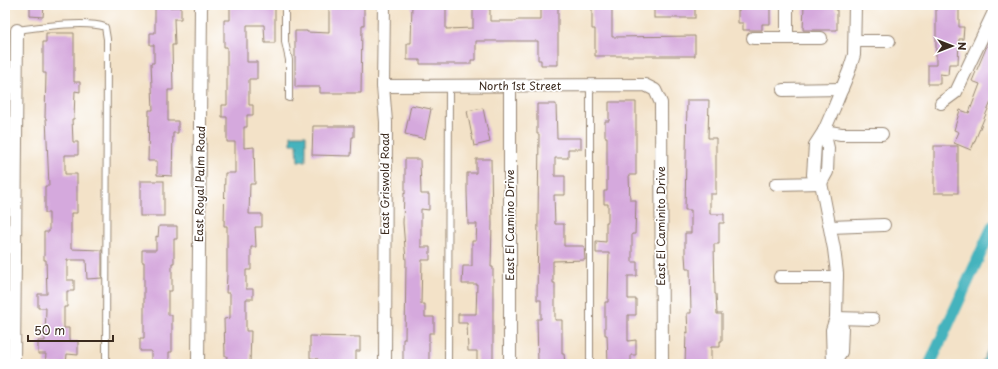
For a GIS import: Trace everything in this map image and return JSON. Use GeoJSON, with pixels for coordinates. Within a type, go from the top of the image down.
{"type":"FeatureCollection","features":[{"type":"Feature","properties":{"kind":"street","name":"East Royal Palm Road"},"geometry":{"type":"LineString","coordinates":[[198,364],[201,5]]}},
{"type":"Feature","properties":{"kind":"street","name":"East Griswold Road"},"geometry":{"type":"LineString","coordinates":[[384,5],[383,86],[386,122],[385,364]]}},
{"type":"Feature","properties":{"kind":"street"},"geometry":{"type":"LineString","coordinates":[[787,5],[787,38]]}},
{"type":"Feature","properties":{"kind":"street"},"geometry":{"type":"LineString","coordinates":[[833,364],[832,330],[836,318],[837,277],[834,249],[821,183],[813,174],[815,146],[824,131],[842,89],[854,55],[855,5]]}},
{"type":"Feature","properties":{"kind":"street"},"geometry":{"type":"LineString","coordinates":[[941,103],[956,92],[993,14]]}},
{"type":"Feature","properties":{"kind":"street"},"geometry":{"type":"LineString","coordinates":[[14,364],[10,124],[17,30]]}},
{"type":"Feature","properties":{"kind":"street"},"geometry":{"type":"LineString","coordinates":[[753,38],[821,38]]}},
{"type":"Feature","properties":{"kind":"street"},"geometry":{"type":"LineString","coordinates":[[855,41],[889,41]]}},
{"type":"Feature","properties":{"kind":"street","name":"North 1st Street"},"geometry":{"type":"LineString","coordinates":[[383,86],[645,85],[655,90]]}},
{"type":"Feature","properties":{"kind":"street","name":"East El Camino Drive"},"geometry":{"type":"LineString","coordinates":[[510,86],[510,364]]}},
{"type":"Feature","properties":{"kind":"street"},"geometry":{"type":"LineString","coordinates":[[783,90],[842,89]]}},
{"type":"Feature","properties":{"kind":"street","name":"East El Caminito Drive"},"geometry":{"type":"LineString","coordinates":[[655,90],[661,103],[662,364]]}},
{"type":"Feature","properties":{"kind":"street"},"geometry":{"type":"LineString","coordinates":[[824,131],[841,134],[882,134]]}},
{"type":"Feature","properties":{"kind":"street"},"geometry":{"type":"LineString","coordinates":[[776,184],[821,183]]}},
{"type":"Feature","properties":{"kind":"street"},"geometry":{"type":"LineString","coordinates":[[830,226],[884,225]]}},
{"type":"Feature","properties":{"kind":"street"},"geometry":{"type":"LineString","coordinates":[[780,277],[837,277]]}},
{"type":"Feature","properties":{"kind":"street"},"geometry":{"type":"LineString","coordinates":[[836,318],[873,319]]}},
{"type":"Feature","properties":{"kind":"lane"},"geometry":{"type":"LineString","coordinates":[[285,5],[285,42],[289,60],[289,98]]}},
{"type":"Feature","properties":{"kind":"lane"},"geometry":{"type":"LineString","coordinates":[[17,30],[62,25],[97,24],[105,28],[107,38],[106,364]]}},
{"type":"Feature","properties":{"kind":"lane"},"geometry":{"type":"LineString","coordinates":[[590,85],[590,364]]}},
{"type":"Feature","properties":{"kind":"lane"},"geometry":{"type":"LineString","coordinates":[[448,364],[449,86]]}},
{"type":"Feature","properties":{"kind":"water"},"geometry":{"type":"Polygon","coordinates":[[[291,135],[306,135],[306,161],[298,161],[297,144],[291,144],[291,135]]]}},
{"type":"Feature","properties":{"kind":"water"},"geometry":{"type":"Polygon","coordinates":[[[993,339],[993,364],[981,364],[993,339]]]}},
{"type":"Feature","properties":{"kind":"building"},"geometry":{"type":"Polygon","coordinates":[[[30,5],[44,5],[43,17],[30,16],[30,5]]]}},
{"type":"Feature","properties":{"kind":"building"},"geometry":{"type":"Polygon","coordinates":[[[230,5],[275,5],[275,43],[265,43],[264,25],[247,25],[247,62],[257,62],[257,79],[249,79],[249,105],[253,105],[253,115],[247,115],[247,127],[244,127],[244,148],[254,147],[255,184],[250,184],[249,214],[262,214],[262,227],[255,227],[256,247],[251,247],[251,270],[246,270],[246,289],[253,289],[253,299],[246,299],[246,331],[251,331],[250,364],[226,364],[227,356],[225,356],[224,319],[230,318],[230,293],[226,293],[227,226],[224,226],[225,173],[235,173],[235,142],[227,142],[227,117],[222,117],[222,105],[227,105],[227,47],[224,47],[224,20],[230,20],[230,5]]]}},
{"type":"Feature","properties":{"kind":"building"},"geometry":{"type":"Polygon","coordinates":[[[329,5],[364,5],[364,25],[362,25],[361,93],[320,93],[320,87],[295,87],[295,31],[329,33],[329,5]]]}},
{"type":"Feature","properties":{"kind":"building"},"geometry":{"type":"Polygon","coordinates":[[[412,5],[446,5],[446,29],[473,28],[473,5],[488,5],[488,9],[490,9],[490,21],[516,21],[541,20],[541,5],[558,5],[558,65],[541,65],[541,60],[538,60],[538,41],[476,41],[476,60],[471,60],[471,64],[420,64],[420,60],[407,60],[407,43],[411,43],[412,5]]]}},
{"type":"Feature","properties":{"kind":"building"},"geometry":{"type":"Polygon","coordinates":[[[592,5],[612,5],[612,37],[695,36],[695,56],[595,56],[595,29],[592,29],[592,5]]]}},
{"type":"Feature","properties":{"kind":"building"},"geometry":{"type":"Polygon","coordinates":[[[654,5],[695,5],[695,18],[654,18],[654,5]]]}},
{"type":"Feature","properties":{"kind":"building"},"geometry":{"type":"Polygon","coordinates":[[[740,5],[770,5],[770,24],[762,24],[762,30],[743,30],[743,23],[738,23],[738,10],[740,10],[740,5]]]}},
{"type":"Feature","properties":{"kind":"building"},"geometry":{"type":"Polygon","coordinates":[[[804,5],[835,5],[835,10],[837,10],[837,30],[803,30],[804,5]]]}},
{"type":"Feature","properties":{"kind":"building"},"geometry":{"type":"Polygon","coordinates":[[[937,5],[959,5],[959,27],[964,27],[963,39],[959,39],[958,64],[949,64],[948,75],[940,74],[940,84],[928,84],[928,65],[936,65],[937,5]]]}},
{"type":"Feature","properties":{"kind":"building"},"geometry":{"type":"Polygon","coordinates":[[[181,7],[181,19],[174,19],[175,45],[172,45],[173,90],[168,90],[168,121],[178,121],[178,133],[173,133],[172,176],[157,175],[157,161],[148,161],[149,110],[153,110],[151,63],[154,63],[154,45],[150,45],[150,33],[155,33],[155,8],[181,7]]]}},
{"type":"Feature","properties":{"kind":"building"},"geometry":{"type":"Polygon","coordinates":[[[993,32],[993,97],[971,150],[954,143],[959,132],[954,130],[960,110],[969,113],[980,84],[972,81],[993,32]]]}},
{"type":"Feature","properties":{"kind":"building"},"geometry":{"type":"Polygon","coordinates":[[[46,33],[74,33],[74,82],[80,82],[80,92],[75,91],[74,119],[72,119],[73,142],[78,142],[78,155],[65,155],[65,174],[77,174],[77,213],[71,213],[71,249],[102,250],[102,278],[87,279],[86,260],[67,260],[67,280],[74,280],[74,291],[67,291],[67,307],[64,307],[64,328],[69,328],[69,341],[78,341],[78,355],[67,354],[66,364],[45,364],[46,354],[38,354],[38,341],[45,341],[46,308],[38,308],[38,294],[47,294],[46,260],[44,260],[44,232],[49,232],[49,213],[45,213],[45,186],[49,186],[45,118],[46,73],[43,73],[43,42],[46,42],[46,33]]]}},
{"type":"Feature","properties":{"kind":"building"},"geometry":{"type":"Polygon","coordinates":[[[687,100],[709,100],[708,138],[716,138],[716,194],[710,194],[710,214],[724,214],[724,223],[719,223],[719,244],[714,244],[715,294],[717,314],[722,314],[722,341],[720,341],[720,347],[711,347],[711,364],[685,364],[686,332],[688,333],[687,313],[691,313],[690,269],[686,269],[685,255],[685,233],[691,233],[691,210],[685,210],[687,100]]]}},
{"type":"Feature","properties":{"kind":"building"},"geometry":{"type":"Polygon","coordinates":[[[609,102],[636,102],[636,175],[629,175],[630,200],[636,200],[635,234],[632,234],[632,262],[637,262],[637,276],[628,276],[628,299],[636,299],[636,315],[628,315],[628,341],[636,340],[636,355],[631,355],[631,364],[608,364],[607,335],[605,335],[605,302],[608,302],[609,253],[596,253],[596,241],[606,242],[606,222],[608,222],[608,204],[604,204],[604,191],[607,191],[607,137],[605,137],[605,121],[609,121],[609,102]]]}},
{"type":"Feature","properties":{"kind":"building"},"geometry":{"type":"Polygon","coordinates":[[[537,104],[556,104],[557,138],[581,138],[581,149],[568,149],[568,158],[555,158],[555,176],[565,176],[565,195],[554,195],[555,224],[564,224],[564,246],[584,246],[585,260],[553,261],[553,283],[555,283],[555,320],[562,320],[562,354],[564,354],[565,364],[538,364],[537,319],[541,319],[541,300],[537,300],[539,134],[537,134],[537,104]]]}},
{"type":"Feature","properties":{"kind":"building"},"geometry":{"type":"Polygon","coordinates":[[[411,105],[431,109],[425,139],[405,134],[411,105]]]}},
{"type":"Feature","properties":{"kind":"building"},"geometry":{"type":"Polygon","coordinates":[[[483,108],[490,142],[474,146],[467,111],[483,108]]]}},
{"type":"Feature","properties":{"kind":"building"},"geometry":{"type":"Polygon","coordinates":[[[313,126],[354,126],[351,156],[312,155],[313,126]]]}},
{"type":"Feature","properties":{"kind":"building"},"geometry":{"type":"Polygon","coordinates":[[[934,146],[958,146],[958,193],[934,193],[934,146]]]}},
{"type":"Feature","properties":{"kind":"building"},"geometry":{"type":"Polygon","coordinates":[[[405,159],[420,159],[421,194],[429,194],[429,210],[421,209],[421,247],[430,247],[430,260],[422,260],[421,304],[425,304],[425,317],[434,317],[434,333],[429,333],[429,364],[403,364],[403,339],[405,339],[406,261],[403,223],[405,159]]]}},
{"type":"Feature","properties":{"kind":"building"},"geometry":{"type":"Polygon","coordinates":[[[476,159],[491,159],[493,364],[477,364],[477,351],[468,351],[467,323],[458,323],[458,314],[476,314],[477,284],[462,284],[463,266],[472,266],[472,241],[476,241],[477,224],[468,224],[467,173],[476,173],[476,159]]]}},
{"type":"Feature","properties":{"kind":"building"},"geometry":{"type":"Polygon","coordinates":[[[140,181],[164,181],[164,216],[140,216],[140,181]]]}},
{"type":"Feature","properties":{"kind":"building"},"geometry":{"type":"Polygon","coordinates":[[[159,226],[177,226],[177,239],[174,239],[174,263],[172,263],[172,291],[168,291],[168,315],[172,315],[172,352],[169,352],[169,364],[151,364],[151,351],[140,351],[140,338],[144,338],[144,262],[142,262],[142,250],[156,250],[156,236],[158,237],[159,226]]]}},
{"type":"Feature","properties":{"kind":"building"},"geometry":{"type":"Polygon","coordinates":[[[310,336],[360,337],[360,351],[356,351],[356,364],[318,364],[318,359],[310,358],[310,336]]]}},
{"type":"Feature","properties":{"kind":"waterway"},"geometry":{"type":"LineString","coordinates":[[930,364],[993,226]]}}]}
